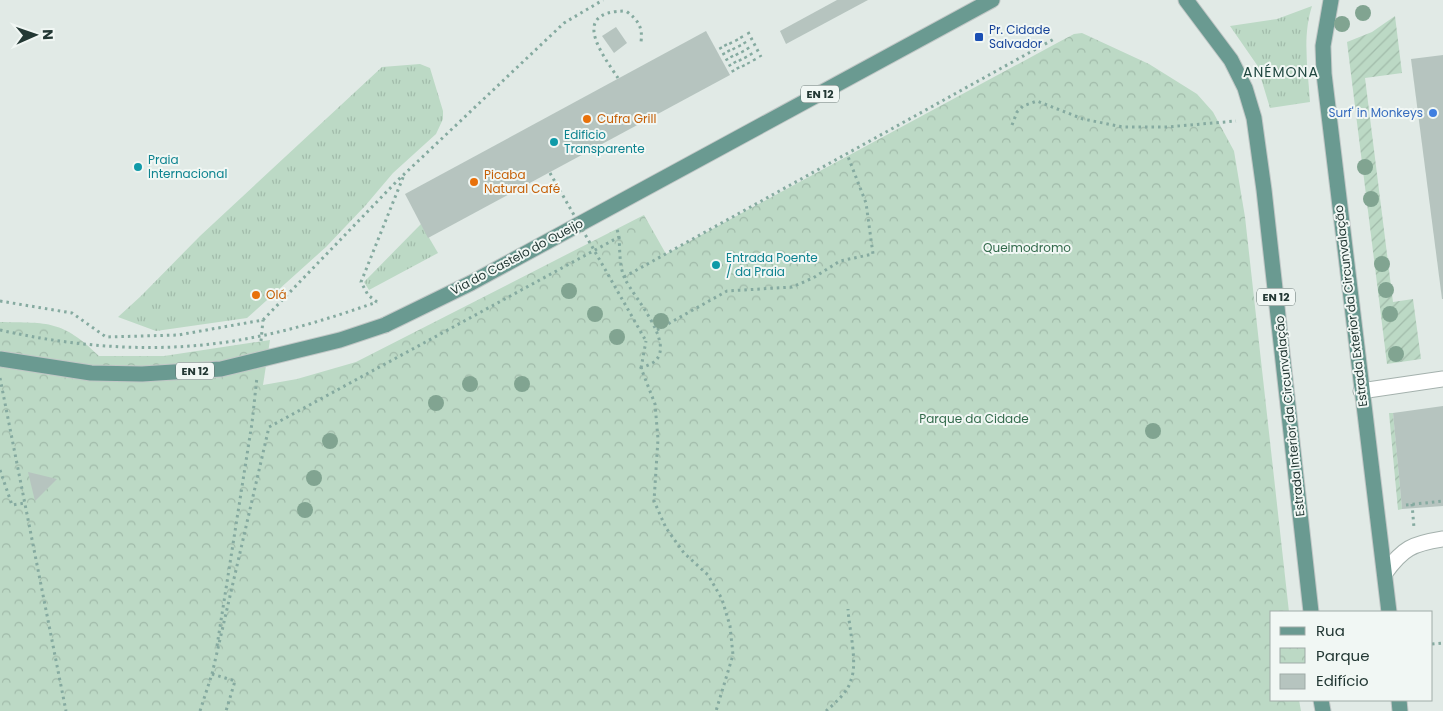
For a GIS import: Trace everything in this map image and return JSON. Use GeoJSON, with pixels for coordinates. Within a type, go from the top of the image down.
{"type":"FeatureCollection","features":[{"type":"Feature","properties":{"kind":"main road","name":"Via do Castelo do Queijo"},"geometry":{"type":"LineString","coordinates":[[0,359],[91,373],[142,374],[221,369],[340,340],[385,325],[471,283],[992,0]]}},
{"type":"Feature","properties":{"kind":"main road","name":"Estrada Interior da Circunvalação"},"geometry":{"type":"LineString","coordinates":[[1186,0],[1232,60],[1245,88],[1254,118],[1264,190],[1312,611]]}},
{"type":"Feature","properties":{"kind":"main road","name":"Estrada Exterior da Circunvalação"},"geometry":{"type":"LineString","coordinates":[[1331,0],[1323,46],[1324,74],[1389,611]]}},
{"type":"Feature","properties":{"kind":"street"},"geometry":{"type":"LineString","coordinates":[[1361,391],[1443,379]]}},
{"type":"Feature","properties":{"kind":"street"},"geometry":{"type":"LineString","coordinates":[[1385,573],[1399,554],[1416,543],[1443,539]]}},
{"type":"Feature","properties":{"kind":"path"},"geometry":{"type":"LineString","coordinates":[[0,301],[72,313],[106,337],[178,336],[263,320],[405,174],[564,23],[603,0]]}},
{"type":"Feature","properties":{"kind":"path"},"geometry":{"type":"LineString","coordinates":[[618,78],[594,39],[594,28],[598,20],[615,11],[626,11],[640,24],[641,42]]}},
{"type":"Feature","properties":{"kind":"path"},"geometry":{"type":"LineString","coordinates":[[748,32],[761,57]]}},
{"type":"Feature","properties":{"kind":"path"},"geometry":{"type":"LineString","coordinates":[[741,36],[755,61]]}},
{"type":"Feature","properties":{"kind":"path"},"geometry":{"type":"LineString","coordinates":[[736,39],[749,64]]}},
{"type":"Feature","properties":{"kind":"path"},"geometry":{"type":"LineString","coordinates":[[624,277],[1054,39]]}},
{"type":"Feature","properties":{"kind":"path"},"geometry":{"type":"LineString","coordinates":[[730,42],[744,67]]}},
{"type":"Feature","properties":{"kind":"path"},"geometry":{"type":"LineString","coordinates":[[724,44],[738,70]]}},
{"type":"Feature","properties":{"kind":"path"},"geometry":{"type":"LineString","coordinates":[[720,47],[734,73]]}},
{"type":"Feature","properties":{"kind":"path"},"geometry":{"type":"LineString","coordinates":[[1012,125],[1017,112],[1023,106],[1037,101],[1083,119],[1123,127],[1167,127],[1238,120]]}},
{"type":"Feature","properties":{"kind":"path"},"geometry":{"type":"LineString","coordinates":[[657,330],[727,291],[792,287],[813,278],[840,260],[873,254],[866,203],[847,154]]}},
{"type":"Feature","properties":{"kind":"path"},"geometry":{"type":"LineString","coordinates":[[550,172],[646,341],[641,368],[655,404],[658,439],[654,501],[666,528],[684,554],[708,575],[722,599],[730,626],[733,655],[716,711]]}},
{"type":"Feature","properties":{"kind":"path"},"geometry":{"type":"LineString","coordinates":[[0,330],[57,341],[113,346],[179,346],[244,339],[273,333],[377,302],[368,295],[361,282],[405,174]]}},
{"type":"Feature","properties":{"kind":"path"},"geometry":{"type":"LineString","coordinates":[[617,229],[624,277],[657,330],[661,342],[661,353],[655,362],[641,368]]}},
{"type":"Feature","properties":{"kind":"path"},"geometry":{"type":"LineString","coordinates":[[200,711],[212,674],[270,427],[618,236]]}},
{"type":"Feature","properties":{"kind":"path"},"geometry":{"type":"LineString","coordinates":[[0,376],[66,711]]}},
{"type":"Feature","properties":{"kind":"path"},"geometry":{"type":"LineString","coordinates":[[212,674],[252,423]]}},
{"type":"Feature","properties":{"kind":"path"},"geometry":{"type":"LineString","coordinates":[[0,470],[12,505],[25,503]]}},
{"type":"Feature","properties":{"kind":"path"},"geometry":{"type":"LineString","coordinates":[[1406,505],[1443,501]]}},
{"type":"Feature","properties":{"kind":"path"},"geometry":{"type":"LineString","coordinates":[[1412,504],[1416,543]]}},
{"type":"Feature","properties":{"kind":"path"},"geometry":{"type":"LineString","coordinates":[[826,711],[839,699],[852,681],[853,660],[848,609]]}},
{"type":"Feature","properties":{"kind":"path"},"geometry":{"type":"LineString","coordinates":[[212,674],[235,681],[226,711]]}},
{"type":"Feature","properties":{"kind":"green space"},"geometry":{"type":"Polygon","coordinates":[[[1312,6],[1306,41],[1310,102],[1270,108],[1257,65],[1230,26],[1277,19],[1312,6]]]}},
{"type":"Feature","properties":{"kind":"green space"},"geometry":{"type":"Polygon","coordinates":[[[1395,16],[1402,73],[1365,78],[1393,302],[1413,299],[1421,359],[1387,364],[1347,42],[1372,32],[1395,16]]]}},
{"type":"Feature","properties":{"kind":"green space","name":"Parque da Cidade"},"geometry":{"type":"Polygon","coordinates":[[[1082,33],[1149,64],[1197,94],[1213,112],[1234,151],[1245,217],[1289,611],[1270,611],[1270,701],[1299,701],[1301,711],[0,711],[0,322],[54,326],[75,336],[99,356],[164,356],[270,340],[263,385],[297,379],[356,362],[644,215],[666,254],[1074,34],[1082,33]]]}},
{"type":"Feature","properties":{"kind":"green space"},"geometry":{"type":"Polygon","coordinates":[[[420,64],[430,68],[443,111],[443,119],[436,134],[393,173],[326,247],[247,318],[156,331],[118,317],[200,236],[382,67],[420,64]]]}},
{"type":"Feature","properties":{"kind":"green space"},"geometry":{"type":"Polygon","coordinates":[[[421,224],[438,253],[369,290],[364,282],[421,224]]]}},
{"type":"Feature","properties":{"kind":"green space"},"geometry":{"type":"Polygon","coordinates":[[[1389,413],[1393,413],[1402,509],[1398,510],[1389,413]]]}},
{"type":"Feature","properties":{"kind":"building"},"geometry":{"type":"Polygon","coordinates":[[[837,0],[868,0],[786,44],[780,31],[837,0]]]}},
{"type":"Feature","properties":{"kind":"building"},"geometry":{"type":"Polygon","coordinates":[[[616,27],[627,43],[614,53],[602,36],[616,27]]]}},
{"type":"Feature","properties":{"kind":"building","name":"Edificio Transparente"},"geometry":{"type":"Polygon","coordinates":[[[706,31],[730,75],[428,238],[405,194],[706,31]]]}},
{"type":"Feature","properties":{"kind":"building"},"geometry":{"type":"Polygon","coordinates":[[[1443,55],[1443,299],[1442,299],[1411,59],[1443,55]]]}},
{"type":"Feature","properties":{"kind":"building"},"geometry":{"type":"Polygon","coordinates":[[[1443,406],[1443,506],[1402,509],[1393,413],[1443,406]]]}},
{"type":"Feature","properties":{"kind":"building"},"geometry":{"type":"Polygon","coordinates":[[[28,472],[57,479],[35,501],[28,472]]]}},
{"type":"Feature","properties":{"kind":"place","name":"Pr. Cidade Salvador"},"geometry":{"type":"Point","coordinates":[979,37]}},
{"type":"Feature","properties":{"kind":"place","name":"Surf' in Monkeys"},"geometry":{"type":"Point","coordinates":[1433,113]}},
{"type":"Feature","properties":{"kind":"place","name":"Cufra Grill"},"geometry":{"type":"Point","coordinates":[587,119]}},
{"type":"Feature","properties":{"kind":"place","name":"Edificio Transparente"},"geometry":{"type":"Point","coordinates":[554,142]}},
{"type":"Feature","properties":{"kind":"place","name":"Praia Internacional"},"geometry":{"type":"Point","coordinates":[138,167]}},
{"type":"Feature","properties":{"kind":"place","name":"Picaba Natural Café"},"geometry":{"type":"Point","coordinates":[474,182]}},
{"type":"Feature","properties":{"kind":"place","name":"Entrada Poente / da Praia"},"geometry":{"type":"Point","coordinates":[716,265]}},
{"type":"Feature","properties":{"kind":"place","name":"Olá"},"geometry":{"type":"Point","coordinates":[256,295]}},
{"type":"Feature","properties":{"kind":"district","name":"ANÉMONA"},"geometry":{"type":"Point","coordinates":[1281,72]}},
{"type":"Feature","properties":{"kind":"park label","name":"Queimodromo"},"geometry":{"type":"Point","coordinates":[1027,248]}}]}
